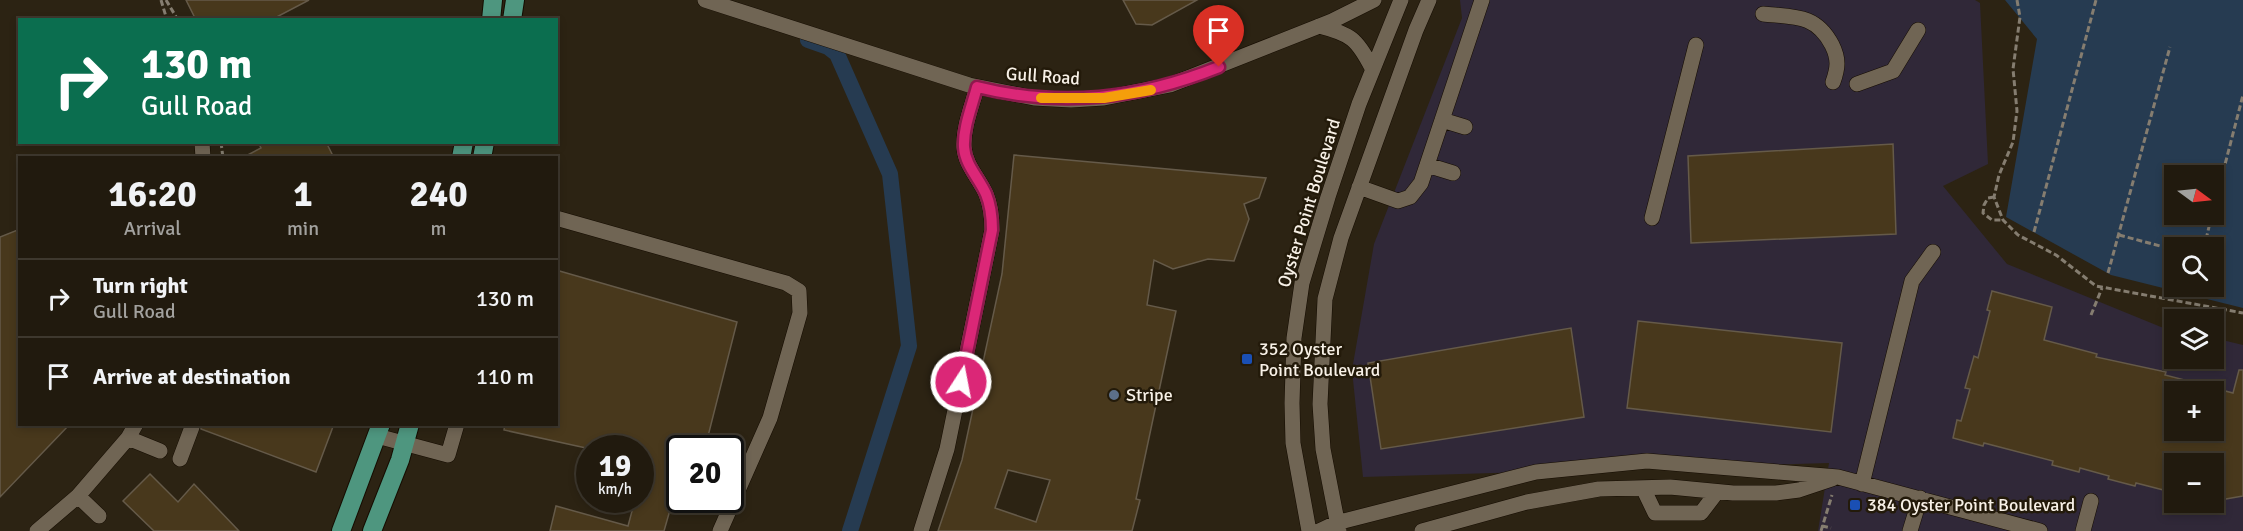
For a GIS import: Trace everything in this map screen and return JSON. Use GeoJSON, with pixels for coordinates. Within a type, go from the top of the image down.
{"type":"FeatureCollection","features":[{"type":"Feature","properties":{"kind":"main road"},"geometry":{"type":"LineString","coordinates":[[491,18],[493,0]]}},
{"type":"Feature","properties":{"kind":"main road"},"geometry":{"type":"LineString","coordinates":[[512,18],[515,0]]}},
{"type":"Feature","properties":{"kind":"main road"},"geometry":{"type":"LineString","coordinates":[[372,531],[406,443],[410,426]]}},
{"type":"Feature","properties":{"kind":"main road"},"geometry":{"type":"LineString","coordinates":[[342,523],[379,430]]}},
{"type":"Feature","properties":{"kind":"street","name":"Gull Road"},"geometry":{"type":"LineString","coordinates":[[705,0],[977,87],[1034,98],[1071,100],[1137,93],[1198,75],[1319,26],[1374,0]]}},
{"type":"Feature","properties":{"kind":"street","name":"Oyster Point Boulevard"},"geometry":{"type":"LineString","coordinates":[[1309,531],[1293,443],[1294,338],[1302,283],[1372,68],[1401,0]]}},
{"type":"Feature","properties":{"kind":"street"},"geometry":{"type":"LineString","coordinates":[[1338,527],[1323,449],[1320,364],[1325,299],[1341,238],[1429,0]]}},
{"type":"Feature","properties":{"kind":"street"},"geometry":{"type":"LineString","coordinates":[[1359,187],[1398,201],[1410,197],[1421,183],[1482,0]]}},
{"type":"Feature","properties":{"kind":"street"},"geometry":{"type":"LineString","coordinates":[[1763,14],[1800,17],[1813,22],[1826,33],[1839,66],[1833,82]]}},
{"type":"Feature","properties":{"kind":"street"},"geometry":{"type":"LineString","coordinates":[[1319,26],[1338,30],[1354,39],[1372,68]]}},
{"type":"Feature","properties":{"kind":"street"},"geometry":{"type":"LineString","coordinates":[[1857,84],[1893,71],[1918,30]]}},
{"type":"Feature","properties":{"kind":"street"},"geometry":{"type":"LineString","coordinates":[[1652,218],[1696,45]]}},
{"type":"Feature","properties":{"kind":"street"},"geometry":{"type":"LineString","coordinates":[[921,531],[947,449],[992,230],[992,211],[964,149],[968,121],[977,87]]}},
{"type":"Feature","properties":{"kind":"street"},"geometry":{"type":"LineString","coordinates":[[1442,120],[1465,127]]}},
{"type":"Feature","properties":{"kind":"street"},"geometry":{"type":"LineString","coordinates":[[1427,165],[1453,173]]}},
{"type":"Feature","properties":{"kind":"street"},"geometry":{"type":"LineString","coordinates":[[558,219],[786,283],[799,291],[800,313],[770,418],[720,531]]}},
{"type":"Feature","properties":{"kind":"street"},"geometry":{"type":"LineString","coordinates":[[1862,484],[1912,281],[1933,252]]}},
{"type":"Feature","properties":{"kind":"street"},"geometry":{"type":"LineString","coordinates":[[38,531],[78,496],[128,438],[135,426]]}},
{"type":"Feature","properties":{"kind":"street"},"geometry":{"type":"LineString","coordinates":[[379,430],[406,443],[448,455],[456,426]]}},
{"type":"Feature","properties":{"kind":"street"},"geometry":{"type":"LineString","coordinates":[[180,459],[192,427]]}},
{"type":"Feature","properties":{"kind":"street"},"geometry":{"type":"LineString","coordinates":[[128,438],[160,451]]}},
{"type":"Feature","properties":{"kind":"street"},"geometry":{"type":"LineString","coordinates":[[1319,531],[1536,472],[1647,461],[1838,477],[2040,531]]}},
{"type":"Feature","properties":{"kind":"street"},"geometry":{"type":"LineString","coordinates":[[1607,465],[1609,489]]}},
{"type":"Feature","properties":{"kind":"street"},"geometry":{"type":"LineString","coordinates":[[1422,531],[1527,502],[1609,489],[1670,487],[1717,492],[1776,494],[1799,490],[1838,477]]}},
{"type":"Feature","properties":{"kind":"street"},"geometry":{"type":"LineString","coordinates":[[1643,488],[1655,513],[1701,513],[1717,492]]}},
{"type":"Feature","properties":{"kind":"street"},"geometry":{"type":"LineString","coordinates":[[78,496],[99,516]]}},
{"type":"Feature","properties":{"kind":"street"},"geometry":{"type":"LineString","coordinates":[[1910,531],[1920,498]]}},
{"type":"Feature","properties":{"kind":"street"},"geometry":{"type":"LineString","coordinates":[[2083,531],[2091,501]]}},
{"type":"Feature","properties":{"kind":"path"},"geometry":{"type":"LineString","coordinates":[[161,0],[166,18]]}},
{"type":"Feature","properties":{"kind":"path"},"geometry":{"type":"LineString","coordinates":[[166,0],[177,18]]}},
{"type":"Feature","properties":{"kind":"path"},"geometry":{"type":"LineString","coordinates":[[2017,0],[2020,17],[2013,69],[2017,111],[2013,142],[1999,175],[1994,197],[2003,219],[2018,235],[2056,255],[2096,286],[2243,313]]}},
{"type":"Feature","properties":{"kind":"path"},"geometry":{"type":"LineString","coordinates":[[2034,232],[2096,0]]}},
{"type":"Feature","properties":{"kind":"path"},"geometry":{"type":"LineString","coordinates":[[2109,273],[2170,47]]}},
{"type":"Feature","properties":{"kind":"path"},"geometry":{"type":"LineString","coordinates":[[2224,168],[2243,95]]}},
{"type":"Feature","properties":{"kind":"path"},"geometry":{"type":"LineString","coordinates":[[1994,197],[1988,198],[1983,213],[1992,220],[2003,219]]}},
{"type":"Feature","properties":{"kind":"path"},"geometry":{"type":"LineString","coordinates":[[2119,235],[2164,247]]}},
{"type":"Feature","properties":{"kind":"path"},"geometry":{"type":"LineString","coordinates":[[2091,315],[2102,288]]}},
{"type":"Feature","properties":{"kind":"path"},"geometry":{"type":"LineString","coordinates":[[1821,531],[1838,477]]}},
{"type":"Feature","properties":{"kind":"path"},"geometry":{"type":"LineString","coordinates":[[1822,526],[1831,528]]}},
{"type":"Feature","properties":{"kind":"shaded area"},"geometry":{"type":"Polygon","coordinates":[[[1460,0],[1975,0],[1980,3],[1988,164],[1943,186],[2007,264],[2164,328],[2164,369],[2224,369],[2224,340],[2243,345],[2243,531],[1818,531],[1829,463],[1363,477],[1352,370],[1374,244],[1462,18],[1460,0]]]}},
{"type":"Feature","properties":{"kind":"water"},"geometry":{"type":"Polygon","coordinates":[[[2005,0],[2243,0],[2243,308],[2199,297],[2224,297],[2224,237],[2164,237],[2164,288],[2111,275],[2006,217],[2037,39],[2005,0]]]}},
{"type":"Feature","properties":{"kind":"building"},"geometry":{"type":"Polygon","coordinates":[[[186,0],[309,0],[275,18],[195,18],[186,0]]]}},
{"type":"Feature","properties":{"kind":"building"},"geometry":{"type":"Polygon","coordinates":[[[1123,0],[1197,0],[1152,25],[1136,24],[1123,0]]]}},
{"type":"Feature","properties":{"kind":"building"},"geometry":{"type":"Polygon","coordinates":[[[259,144],[327,144],[333,156],[246,156],[261,148],[259,144]]]}},
{"type":"Feature","properties":{"kind":"building"},"geometry":{"type":"Polygon","coordinates":[[[1893,144],[1896,234],[1691,243],[1688,156],[1893,144]]]}},
{"type":"Feature","properties":{"kind":"building"},"geometry":{"type":"Polygon","coordinates":[[[1014,155],[1266,178],[1259,198],[1244,204],[1249,219],[1234,261],[1208,259],[1173,269],[1154,260],[1147,305],[1176,311],[1136,499],[1140,500],[1132,531],[938,531],[962,460],[1002,274],[1014,155]],[[1008,470],[995,508],[1036,522],[1050,480],[1008,470]]]}},
{"type":"Feature","properties":{"kind":"building"},"geometry":{"type":"Polygon","coordinates":[[[18,230],[18,426],[68,426],[0,497],[0,237],[18,230]]]}},
{"type":"Feature","properties":{"kind":"building"},"geometry":{"type":"Polygon","coordinates":[[[558,271],[737,322],[708,435],[666,435],[666,513],[669,513],[664,531],[550,531],[556,506],[628,526],[632,513],[654,513],[654,435],[576,435],[576,446],[504,430],[505,426],[558,426],[558,271]]]}},
{"type":"Feature","properties":{"kind":"building"},"geometry":{"type":"Polygon","coordinates":[[[1992,291],[2052,307],[2044,340],[2097,354],[2096,357],[2166,372],[2165,375],[2188,381],[2164,381],[2164,441],[2224,441],[2224,391],[2233,393],[2239,370],[2243,370],[2243,496],[2224,499],[2224,453],[2164,453],[2164,490],[2136,483],[2135,486],[2080,468],[2079,472],[2052,465],[2053,461],[1984,443],[1983,446],[1953,438],[1957,420],[1961,421],[1970,389],[1965,388],[1974,356],[1978,358],[1990,311],[1987,310],[1992,291]]]}},
{"type":"Feature","properties":{"kind":"building"},"geometry":{"type":"Polygon","coordinates":[[[1638,321],[1842,343],[1831,432],[1627,408],[1638,321]]]}},
{"type":"Feature","properties":{"kind":"building"},"geometry":{"type":"Polygon","coordinates":[[[1571,328],[1584,417],[1381,449],[1368,363],[1571,328]]]}},
{"type":"Feature","properties":{"kind":"building"},"geometry":{"type":"Polygon","coordinates":[[[201,426],[333,426],[316,472],[201,429],[201,426]]]}},
{"type":"Feature","properties":{"kind":"building"},"geometry":{"type":"Polygon","coordinates":[[[150,474],[178,502],[194,484],[239,531],[154,531],[123,501],[150,474]]]}},
{"type":"Feature","properties":{"kind":"waterway"},"geometry":{"type":"LineString","coordinates":[[808,40],[828,47],[837,54],[890,174],[909,346],[850,531]]}},
{"type":"Feature","properties":{"kind":"slow traffic"},"geometry":{"type":"LineString","coordinates":[[1041,98],[1071,100],[1104,98],[1151,90]]}},
{"type":"Feature","properties":{"kind":"place","name":"352 Oyster Point Boulevard"},"geometry":{"type":"Point","coordinates":[1247,359]}},
{"type":"Feature","properties":{"kind":"place","name":"Stripe"},"geometry":{"type":"Point","coordinates":[1114,395]}},
{"type":"Feature","properties":{"kind":"place","name":"384 Oyster Point Boulevard"},"geometry":{"type":"Point","coordinates":[1855,505]}},
{"type":"Feature","properties":{"kind":"route"},"geometry":{"type":"LineString","coordinates":[[961,382],[992,230],[992,211],[964,149],[968,121],[977,87],[1034,98],[1071,100],[1104,98],[1170,85],[1219,67]]}}]}
